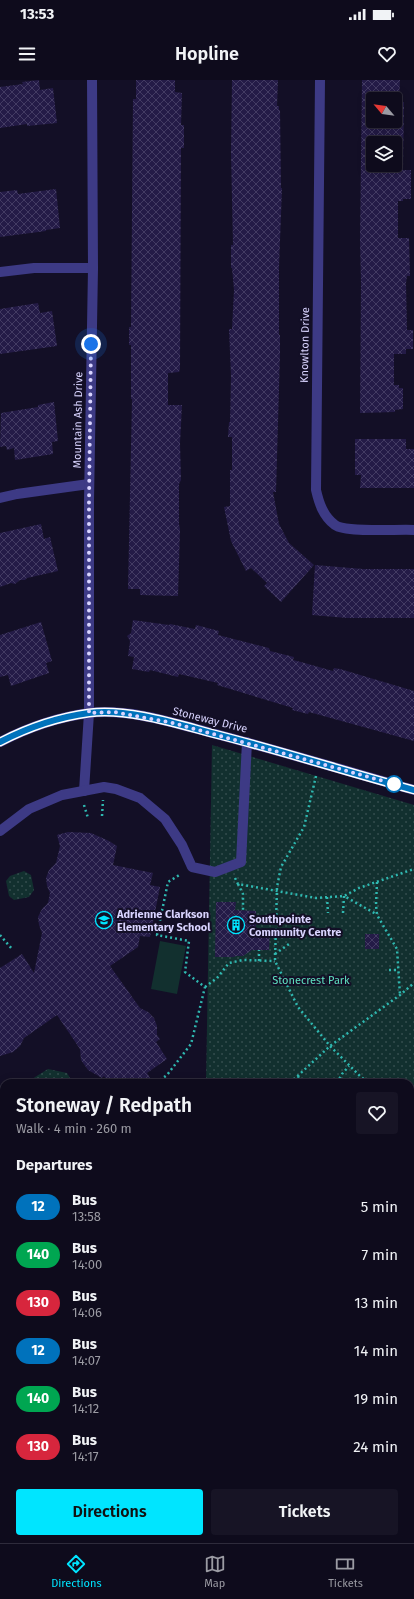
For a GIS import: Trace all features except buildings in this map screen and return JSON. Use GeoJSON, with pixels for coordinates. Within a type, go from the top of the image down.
{"type":"FeatureCollection","features":[{"type":"Feature","properties":{"kind":"street","name":"Mountain Ash Drive"},"geometry":{"type":"LineString","coordinates":[[84,791],[89,713],[89,484],[93,268],[92,80]]}},
{"type":"Feature","properties":{"kind":"street","name":"Knowlton Drive"},"geometry":{"type":"LineString","coordinates":[[320,80],[317,495],[323,512],[335,525],[357,529],[414,530]]}},
{"type":"Feature","properties":{"kind":"street"},"geometry":{"type":"LineString","coordinates":[[0,272],[34,268],[93,268]]}},
{"type":"Feature","properties":{"kind":"street"},"geometry":{"type":"LineString","coordinates":[[0,498],[17,494],[89,484]]}},
{"type":"Feature","properties":{"kind":"street","name":"Stoneway Drive"},"geometry":{"type":"LineString","coordinates":[[0,742],[18,733],[55,721],[89,713],[114,712],[173,723],[247,742],[319,764],[414,790]]}},
{"type":"Feature","properties":{"kind":"street"},"geometry":{"type":"LineString","coordinates":[[0,831],[29,809],[62,795],[104,787],[140,798],[165,819],[182,845],[192,867],[214,872],[229,867],[241,862],[247,742]]}},
{"type":"Feature","properties":{"kind":"path"},"geometry":{"type":"LineString","coordinates":[[319,764],[304,827],[282,867],[276,891],[275,961],[298,1007],[330,1046],[364,1079]]}},
{"type":"Feature","properties":{"kind":"path"},"geometry":{"type":"LineString","coordinates":[[192,867],[168,882],[157,935],[189,941],[184,972],[205,987]]}},
{"type":"Feature","properties":{"kind":"path"},"geometry":{"type":"LineString","coordinates":[[229,867],[243,894],[243,911]]}},
{"type":"Feature","properties":{"kind":"path"},"geometry":{"type":"LineString","coordinates":[[238,884],[316,898],[344,896],[359,888],[414,869]]}},
{"type":"Feature","properties":{"kind":"path"},"geometry":{"type":"LineString","coordinates":[[377,882],[377,915],[397,949],[400,995]]}},
{"type":"Feature","properties":{"kind":"path"},"geometry":{"type":"LineString","coordinates":[[343,913],[344,896]]}},
{"type":"Feature","properties":{"kind":"path"},"geometry":{"type":"LineString","coordinates":[[344,896],[377,915]]}},
{"type":"Feature","properties":{"kind":"path"},"geometry":{"type":"LineString","coordinates":[[327,897],[328,913]]}},
{"type":"Feature","properties":{"kind":"path"},"geometry":{"type":"LineString","coordinates":[[256,920],[276,920]]}},
{"type":"Feature","properties":{"kind":"path"},"geometry":{"type":"LineString","coordinates":[[0,934],[12,950]]}},
{"type":"Feature","properties":{"kind":"path"},"geometry":{"type":"LineString","coordinates":[[275,954],[289,944]]}},
{"type":"Feature","properties":{"kind":"path"},"geometry":{"type":"LineString","coordinates":[[259,950],[259,961]]}},
{"type":"Feature","properties":{"kind":"path"},"geometry":{"type":"LineString","coordinates":[[162,1079],[167,1075],[191,1044],[205,987],[217,978],[229,963],[243,960],[275,961]]}},
{"type":"Feature","properties":{"kind":"path"},"geometry":{"type":"LineString","coordinates":[[389,970],[399,970]]}},
{"type":"Feature","properties":{"kind":"path"},"geometry":{"type":"LineString","coordinates":[[295,1079],[330,1046],[414,983]]}},
{"type":"Feature","properties":{"kind":"path"},"geometry":{"type":"LineString","coordinates":[[339,1079],[349,1066]]}},
{"type":"Feature","properties":{"kind":"green space","name":"Stonecrest Park"},"geometry":{"type":"Polygon","coordinates":[[[212,745],[414,805],[414,1079],[206,1079],[212,745]]]}},
{"type":"Feature","properties":{"kind":"green space"},"geometry":{"type":"Polygon","coordinates":[[[24,871],[31,875],[34,890],[29,897],[14,900],[9,896],[6,881],[10,876],[24,871]]]}},
{"type":"Feature","properties":{"kind":"green space"},"geometry":{"type":"Polygon","coordinates":[[[160,941],[186,946],[177,994],[151,989],[160,941]]]}},
{"type":"Feature","properties":{"kind":"green space"},"geometry":{"type":"Polygon","coordinates":[[[48,1069],[67,1073],[71,1079],[32,1079],[48,1069]]]}},
{"type":"Feature","properties":{"kind":"bus line","name":"12"},"geometry":{"type":"LineString","coordinates":[[0,742],[18,733],[55,721],[89,713],[114,712],[188,726],[414,790]]}},
{"type":"Feature","properties":{"kind":"place","name":"Adrienne Clarkson Elementary School"},"geometry":{"type":"Point","coordinates":[104,920]}},
{"type":"Feature","properties":{"kind":"place","name":"Southpointe Community Centre"},"geometry":{"type":"Point","coordinates":[236,925]}},
{"type":"Feature","properties":{"kind":"route"},"geometry":{"type":"LineString","coordinates":[[91,344],[89,713],[114,712],[173,723],[247,742],[394,784]]}}]}
